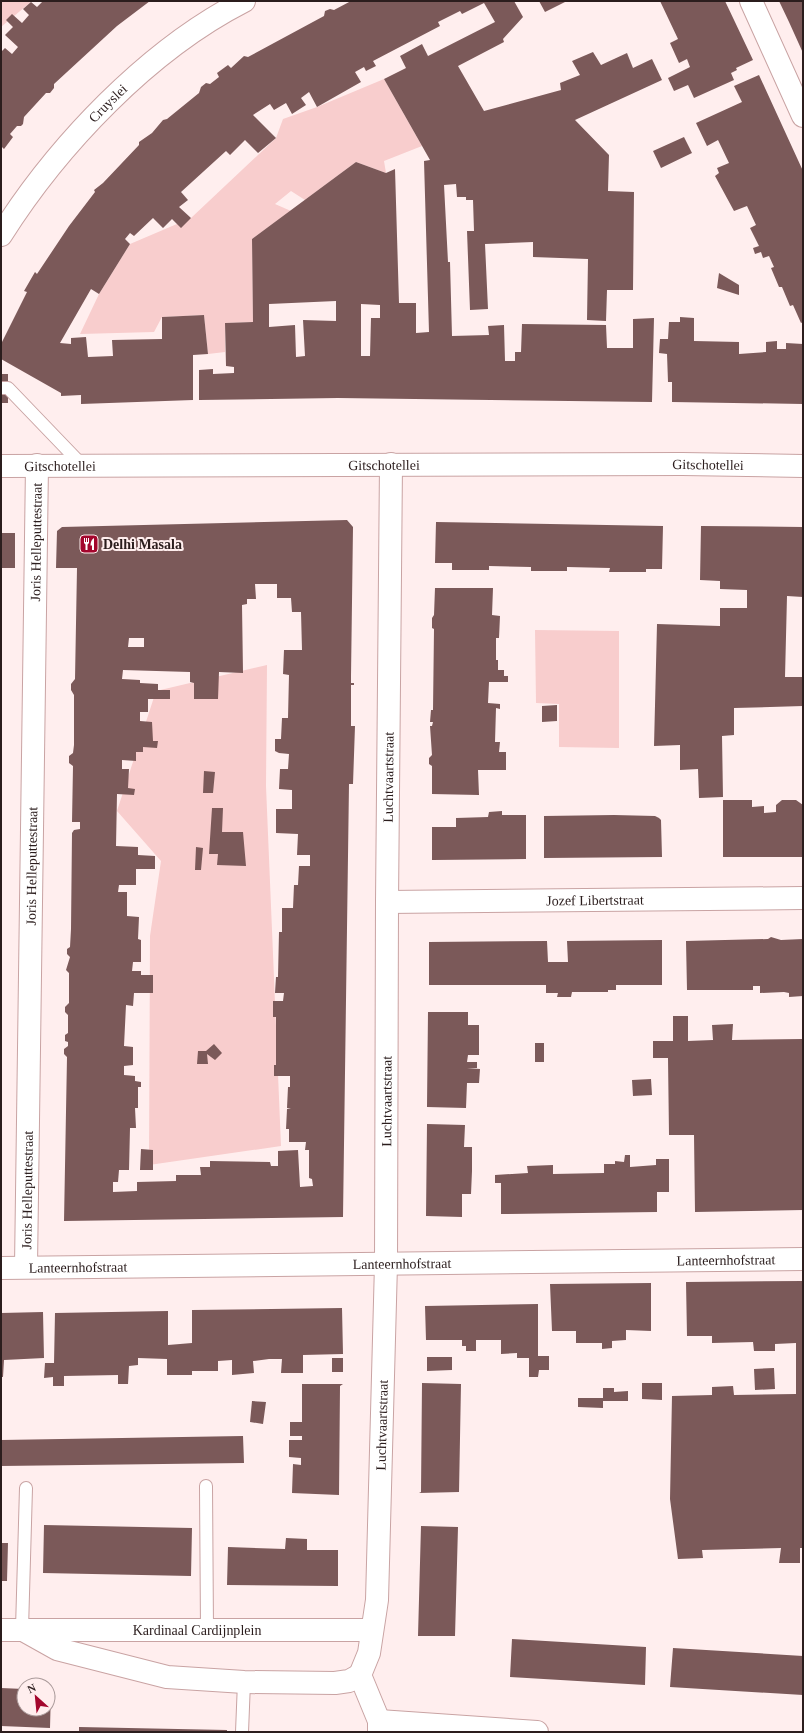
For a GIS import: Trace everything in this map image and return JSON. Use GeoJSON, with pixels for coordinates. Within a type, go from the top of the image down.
{"type":"FeatureCollection","features":[{"type":"Feature","properties":{"kind":"street","name":"Cruyslei"},"geometry":{"type":"LineString","coordinates":[[1,235],[17,210],[54,160],[122,89],[183,40],[244,1]]}},
{"type":"Feature","properties":{"kind":"street"},"geometry":{"type":"LineString","coordinates":[[751,1],[803,116]]}},
{"type":"Feature","properties":{"kind":"street","name":"Luchtvaartstraat"},"geometry":{"type":"LineString","coordinates":[[360,1675],[369,1653],[378,1600],[386,1264],[387,902],[391,464]]}},
{"type":"Feature","properties":{"kind":"street","name":"Gitschotellei"},"geometry":{"type":"LineString","coordinates":[[1,466],[682,464],[803,466]]}},
{"type":"Feature","properties":{"kind":"street","name":"Joris Helleputtestraat"},"geometry":{"type":"LineString","coordinates":[[26,1267],[37,465]]}},
{"type":"Feature","properties":{"kind":"street","name":"Jozef Libertstraat"},"geometry":{"type":"LineString","coordinates":[[387,902],[803,898]]}},
{"type":"Feature","properties":{"kind":"street","name":"Lanteernhofstraat"},"geometry":{"type":"LineString","coordinates":[[1,1268],[803,1259]]}},
{"type":"Feature","properties":{"kind":"street"},"geometry":{"type":"LineString","coordinates":[[22,1629],[57,1649],[167,1677],[244,1682],[335,1683],[348,1681],[360,1675],[379,1726],[537,1732]]}},
{"type":"Feature","properties":{"kind":"street","name":"Kardinaal Cardijnplein"},"geometry":{"type":"LineString","coordinates":[[1,1630],[372,1630]]}},
{"type":"Feature","properties":{"kind":"lane"},"geometry":{"type":"LineString","coordinates":[[1,388],[8,388],[82,465]]}},
{"type":"Feature","properties":{"kind":"lane"},"geometry":{"type":"LineString","coordinates":[[206,1486],[207,1630]]}},
{"type":"Feature","properties":{"kind":"lane"},"geometry":{"type":"LineString","coordinates":[[22,1629],[26,1488]]}},
{"type":"Feature","properties":{"kind":"lane"},"geometry":{"type":"LineString","coordinates":[[242,1732],[244,1682]]}},
{"type":"Feature","properties":{"kind":"shaded area"},"geometry":{"type":"Polygon","coordinates":[[[1,1],[32,1],[1,27],[1,1]]]}},
{"type":"Feature","properties":{"kind":"shaded area"},"geometry":{"type":"Polygon","coordinates":[[[384,79],[422,146],[384,161],[386,173],[356,162],[305,200],[291,191],[275,204],[291,211],[252,239],[253,322],[225,323],[225,352],[208,354],[204,315],[162,317],[154,332],[80,334],[99,294],[130,244],[191,218],[276,138],[283,119],[317,107],[384,79]]]}},
{"type":"Feature","properties":{"kind":"shaded area"},"geometry":{"type":"Polygon","coordinates":[[[535,630],[619,631],[619,748],[559,747],[559,704],[536,703],[535,630]]]}},
{"type":"Feature","properties":{"kind":"shaded area"},"geometry":{"type":"Polygon","coordinates":[[[267,665],[266,786],[281,1146],[149,1165],[150,936],[161,861],[117,811],[156,691],[267,665]]]}},
{"type":"Feature","properties":{"kind":"building"},"geometry":{"type":"Polygon","coordinates":[[[43,1],[150,1],[117,26],[54,84],[54,88],[50,93],[46,93],[24,117],[23,124],[21,126],[17,126],[10,134],[13,137],[4,149],[1,146],[1,52],[5,48],[12,54],[18,47],[5,35],[13,27],[6,20],[12,14],[22,23],[29,15],[23,9],[31,2],[37,7],[43,1]]]}},
{"type":"Feature","properties":{"kind":"building"},"geometry":{"type":"Polygon","coordinates":[[[351,1],[514,1],[523,17],[503,39],[504,42],[458,66],[484,111],[561,90],[560,83],[580,75],[572,61],[593,52],[601,65],[627,53],[633,68],[652,59],[662,80],[575,120],[609,155],[608,191],[634,192],[633,290],[607,290],[606,321],[587,320],[588,259],[533,257],[533,242],[485,244],[488,309],[470,310],[467,231],[474,231],[473,200],[466,200],[466,197],[457,197],[456,184],[444,185],[448,262],[450,262],[452,336],[489,335],[488,326],[504,325],[505,361],[515,361],[515,352],[521,352],[522,324],[606,325],[607,348],[633,348],[633,319],[654,318],[652,402],[338,398],[199,400],[199,370],[213,369],[213,374],[234,373],[234,367],[226,366],[225,323],[253,322],[252,239],[356,162],[386,173],[395,169],[399,303],[416,303],[416,333],[429,332],[424,161],[430,160],[384,79],[406,68],[400,56],[422,44],[428,56],[495,22],[484,3],[462,14],[460,11],[438,22],[440,26],[373,61],[376,66],[366,71],[364,67],[355,72],[361,82],[317,107],[309,92],[301,98],[306,105],[292,114],[286,103],[274,110],[270,104],[253,115],[276,138],[258,153],[245,140],[230,155],[226,151],[181,192],[188,200],[179,207],[191,218],[181,228],[172,219],[163,228],[153,218],[134,236],[130,233],[125,239],[130,244],[99,294],[91,289],[60,343],[71,344],[71,338],[86,337],[88,357],[113,356],[112,340],[162,339],[162,317],[204,315],[208,354],[193,355],[193,400],[81,404],[81,395],[61,396],[61,393],[1,359],[1,344],[27,292],[24,291],[35,272],[37,274],[69,226],[95,192],[94,190],[103,183],[139,145],[139,142],[152,133],[163,120],[167,119],[199,93],[201,87],[206,83],[210,84],[219,77],[217,73],[228,65],[231,68],[244,56],[248,57],[324,16],[325,11],[330,9],[334,10],[351,1]],[[336,301],[269,304],[269,327],[295,325],[296,357],[305,356],[303,320],[336,321],[336,301]],[[361,304],[361,356],[370,356],[371,318],[380,318],[380,305],[361,304]]]}},
{"type":"Feature","properties":{"kind":"building"},"geometry":{"type":"Polygon","coordinates":[[[539,1],[567,1],[545,12],[539,1]]]}},
{"type":"Feature","properties":{"kind":"building"},"geometry":{"type":"Polygon","coordinates":[[[660,1],[725,1],[753,60],[736,68],[737,70],[731,73],[734,80],[694,98],[688,85],[674,91],[668,78],[690,67],[687,59],[679,63],[670,43],[678,39],[660,1]]]}},
{"type":"Feature","properties":{"kind":"building"},"geometry":{"type":"Polygon","coordinates":[[[779,1],[803,1],[803,53],[789,22],[779,1]]]}},
{"type":"Feature","properties":{"kind":"building"},"geometry":{"type":"Polygon","coordinates":[[[759,75],[803,171],[803,322],[801,323],[793,305],[790,306],[782,287],[779,287],[771,268],[774,267],[769,256],[763,258],[761,252],[755,254],[753,248],[759,246],[750,228],[756,225],[747,206],[734,211],[715,176],[719,173],[717,168],[729,163],[718,140],[707,146],[696,123],[742,102],[734,86],[759,75]]]}},
{"type":"Feature","properties":{"kind":"building"},"geometry":{"type":"Polygon","coordinates":[[[684,137],[692,153],[661,168],[653,151],[684,137]]]}},
{"type":"Feature","properties":{"kind":"building"},"geometry":{"type":"Polygon","coordinates":[[[719,273],[739,285],[739,295],[717,288],[719,273]]]}},
{"type":"Feature","properties":{"kind":"building"},"geometry":{"type":"Polygon","coordinates":[[[680,317],[694,318],[694,341],[739,342],[739,354],[766,352],[766,342],[777,341],[777,349],[786,349],[786,343],[803,344],[803,404],[672,402],[672,382],[668,382],[667,354],[659,353],[660,339],[668,339],[669,322],[680,322],[680,317]]]}},
{"type":"Feature","properties":{"kind":"building"},"geometry":{"type":"Polygon","coordinates":[[[1,374],[8,374],[8,403],[1,403],[1,374]]]}},
{"type":"Feature","properties":{"kind":"building"},"geometry":{"type":"Polygon","coordinates":[[[347,520],[353,527],[351,683],[354,683],[354,685],[351,685],[351,726],[355,726],[353,784],[349,784],[343,1217],[64,1221],[67,1057],[64,1054],[64,1049],[68,1046],[68,1042],[65,1041],[65,1035],[68,1033],[68,1015],[65,1012],[65,1007],[69,1003],[69,973],[66,970],[70,957],[67,954],[67,949],[70,947],[71,929],[72,833],[74,830],[80,829],[80,822],[72,822],[73,766],[69,763],[69,756],[73,753],[74,745],[74,695],[71,690],[71,684],[75,679],[77,568],[56,568],[57,531],[62,527],[347,520]],[[255,584],[256,599],[247,599],[247,604],[242,605],[243,673],[219,672],[218,699],[194,699],[194,683],[190,682],[190,672],[123,670],[122,679],[140,680],[140,683],[158,684],[158,690],[170,690],[170,699],[148,699],[148,712],[140,712],[140,721],[152,722],[153,741],[158,741],[157,748],[143,747],[143,752],[136,752],[136,761],[122,760],[122,769],[129,769],[128,788],[135,789],[134,795],[117,794],[116,846],[138,847],[138,855],[155,856],[155,869],[136,869],[136,885],[119,885],[118,892],[127,892],[127,916],[139,917],[138,939],[141,940],[141,962],[133,962],[132,971],[141,971],[141,975],[153,975],[153,993],[134,993],[133,1006],[126,1005],[124,1046],[133,1047],[133,1065],[124,1066],[124,1075],[135,1076],[135,1081],[141,1082],[141,1087],[138,1087],[138,1108],[135,1108],[136,1128],[130,1128],[129,1170],[119,1170],[118,1182],[113,1182],[113,1192],[137,1191],[137,1182],[176,1181],[176,1175],[201,1175],[200,1167],[210,1167],[210,1161],[270,1162],[271,1166],[278,1166],[278,1151],[298,1150],[300,1187],[313,1186],[312,1179],[309,1178],[309,1150],[305,1150],[306,1142],[289,1142],[289,1129],[286,1129],[287,1109],[291,1109],[287,1108],[290,1076],[274,1076],[274,1065],[276,1065],[276,1017],[273,1017],[273,1001],[283,1001],[284,993],[275,993],[276,977],[278,977],[279,932],[282,932],[282,908],[293,908],[294,885],[298,885],[299,866],[310,866],[310,855],[297,855],[298,834],[276,833],[276,809],[292,809],[292,790],[279,789],[280,769],[288,769],[289,754],[275,751],[275,739],[281,739],[282,718],[288,718],[289,675],[283,674],[284,650],[302,650],[301,612],[292,612],[291,598],[277,598],[277,584],[255,584]],[[129,638],[128,647],[144,647],[144,638],[129,638]]]}},
{"type":"Feature","properties":{"kind":"building"},"geometry":{"type":"Polygon","coordinates":[[[436,522],[663,526],[662,569],[646,569],[646,572],[609,572],[610,568],[567,567],[567,571],[531,571],[531,567],[489,566],[489,570],[452,570],[452,563],[435,563],[436,522]]]}},
{"type":"Feature","properties":{"kind":"building"},"geometry":{"type":"Polygon","coordinates":[[[701,526],[803,527],[803,597],[787,596],[785,677],[803,677],[803,706],[734,708],[734,735],[722,736],[723,797],[699,798],[698,769],[680,770],[680,745],[654,746],[657,624],[720,626],[720,608],[747,608],[747,590],[720,589],[720,581],[700,580],[701,526]]]}},
{"type":"Feature","properties":{"kind":"building"},"geometry":{"type":"Polygon","coordinates":[[[1,533],[15,533],[15,568],[1,568],[1,533]]]}},
{"type":"Feature","properties":{"kind":"building"},"geometry":{"type":"Polygon","coordinates":[[[435,588],[493,588],[492,615],[500,616],[499,638],[496,638],[496,660],[498,660],[498,670],[504,670],[504,676],[508,676],[508,682],[489,682],[488,703],[500,704],[500,709],[496,708],[495,742],[500,742],[499,752],[506,752],[506,770],[478,770],[479,795],[432,794],[432,766],[429,764],[429,758],[432,755],[430,726],[432,726],[433,722],[430,722],[431,710],[433,710],[434,629],[432,628],[432,618],[434,615],[435,588]]]}},
{"type":"Feature","properties":{"kind":"building"},"geometry":{"type":"Polygon","coordinates":[[[557,705],[557,721],[542,722],[542,706],[557,705]]]}},
{"type":"Feature","properties":{"kind":"building"},"geometry":{"type":"Polygon","coordinates":[[[204,771],[215,772],[213,793],[203,793],[204,771]]]}},
{"type":"Feature","properties":{"kind":"building"},"geometry":{"type":"Polygon","coordinates":[[[723,800],[752,800],[752,807],[764,806],[764,813],[776,812],[776,805],[782,800],[796,800],[803,805],[803,857],[723,857],[723,800]]]}},
{"type":"Feature","properties":{"kind":"building"},"geometry":{"type":"Polygon","coordinates":[[[212,808],[223,808],[222,832],[243,832],[246,866],[217,865],[218,854],[209,854],[212,808]]]}},
{"type":"Feature","properties":{"kind":"building"},"geometry":{"type":"Polygon","coordinates":[[[502,811],[502,815],[526,815],[526,859],[432,860],[432,827],[456,827],[456,818],[488,817],[489,812],[502,811]]]}},
{"type":"Feature","properties":{"kind":"building"},"geometry":{"type":"Polygon","coordinates":[[[544,816],[655,816],[659,818],[661,820],[662,857],[544,858],[544,816]]]}},
{"type":"Feature","properties":{"kind":"building"},"geometry":{"type":"Polygon","coordinates":[[[196,847],[203,848],[201,870],[195,870],[196,847]]]}},
{"type":"Feature","properties":{"kind":"building"},"geometry":{"type":"Polygon","coordinates":[[[771,937],[781,940],[803,939],[803,996],[789,997],[789,993],[784,992],[760,993],[760,986],[753,986],[753,990],[687,990],[686,941],[768,939],[771,937]]]}},
{"type":"Feature","properties":{"kind":"building"},"geometry":{"type":"Polygon","coordinates":[[[662,940],[662,985],[616,985],[616,990],[608,990],[608,992],[572,992],[571,997],[557,997],[558,993],[546,993],[546,985],[429,985],[429,942],[547,941],[548,962],[568,962],[567,941],[662,940]]]}},
{"type":"Feature","properties":{"kind":"building"},"geometry":{"type":"Polygon","coordinates":[[[428,1012],[468,1012],[468,1025],[479,1025],[479,1055],[468,1055],[467,1062],[477,1062],[477,1068],[467,1068],[480,1069],[479,1083],[467,1083],[466,1108],[427,1107],[428,1012]]]}},
{"type":"Feature","properties":{"kind":"building"},"geometry":{"type":"Polygon","coordinates":[[[673,1016],[688,1016],[688,1041],[713,1040],[712,1025],[733,1024],[732,1040],[803,1039],[803,1210],[695,1212],[694,1135],[669,1135],[668,1058],[653,1058],[653,1041],[673,1041],[673,1016]]]}},
{"type":"Feature","properties":{"kind":"building"},"geometry":{"type":"Polygon","coordinates":[[[535,1043],[544,1043],[544,1062],[535,1062],[535,1043]]]}},
{"type":"Feature","properties":{"kind":"building"},"geometry":{"type":"Polygon","coordinates":[[[214,1044],[222,1053],[215,1060],[207,1054],[208,1064],[197,1064],[198,1051],[206,1051],[214,1044]]]}},
{"type":"Feature","properties":{"kind":"building"},"geometry":{"type":"Polygon","coordinates":[[[651,1079],[652,1095],[633,1096],[632,1080],[651,1079]]]}},
{"type":"Feature","properties":{"kind":"building"},"geometry":{"type":"Polygon","coordinates":[[[427,1124],[465,1125],[464,1147],[472,1147],[472,1171],[471,1194],[462,1194],[462,1217],[426,1216],[427,1124]]]}},
{"type":"Feature","properties":{"kind":"building"},"geometry":{"type":"Polygon","coordinates":[[[141,1149],[153,1150],[153,1170],[140,1170],[141,1149]]]}},
{"type":"Feature","properties":{"kind":"building"},"geometry":{"type":"Polygon","coordinates":[[[625,1155],[630,1155],[630,1167],[656,1165],[656,1159],[669,1159],[669,1192],[657,1192],[657,1212],[501,1214],[501,1183],[495,1183],[495,1175],[528,1173],[527,1166],[553,1165],[553,1174],[604,1173],[604,1164],[615,1164],[615,1161],[624,1162],[625,1155]]]}},
{"type":"Feature","properties":{"kind":"building"},"geometry":{"type":"Polygon","coordinates":[[[803,1281],[803,1548],[800,1548],[800,1563],[779,1563],[781,1548],[702,1550],[703,1558],[678,1559],[670,1499],[672,1396],[712,1395],[712,1387],[733,1386],[734,1395],[796,1394],[796,1343],[775,1344],[775,1351],[754,1351],[753,1342],[712,1343],[712,1336],[687,1336],[686,1282],[803,1281]]]}},
{"type":"Feature","properties":{"kind":"building"},"geometry":{"type":"Polygon","coordinates":[[[651,1283],[651,1331],[626,1330],[626,1340],[612,1341],[612,1348],[602,1349],[602,1343],[576,1343],[576,1331],[552,1331],[550,1284],[651,1283]]]}},
{"type":"Feature","properties":{"kind":"building"},"geometry":{"type":"Polygon","coordinates":[[[538,1304],[538,1356],[549,1356],[549,1370],[539,1370],[538,1377],[529,1377],[529,1358],[517,1358],[517,1353],[501,1354],[501,1340],[476,1340],[476,1351],[466,1351],[466,1346],[462,1346],[462,1340],[426,1340],[425,1306],[538,1304]]]}},
{"type":"Feature","properties":{"kind":"building"},"geometry":{"type":"Polygon","coordinates":[[[342,1308],[343,1354],[303,1355],[303,1373],[281,1373],[282,1359],[269,1359],[253,1361],[254,1373],[232,1375],[232,1360],[218,1361],[218,1371],[192,1371],[192,1375],[167,1375],[167,1359],[138,1358],[138,1365],[129,1366],[128,1384],[118,1384],[118,1375],[64,1376],[64,1386],[53,1386],[53,1377],[44,1378],[45,1363],[54,1363],[55,1313],[168,1311],[168,1345],[192,1343],[192,1310],[342,1308]]]}},
{"type":"Feature","properties":{"kind":"building"},"geometry":{"type":"Polygon","coordinates":[[[43,1312],[44,1358],[4,1360],[3,1377],[1,1377],[1,1313],[43,1312]]]}},
{"type":"Feature","properties":{"kind":"building"},"geometry":{"type":"Polygon","coordinates":[[[427,1357],[452,1357],[452,1370],[427,1371],[427,1357]]]}},
{"type":"Feature","properties":{"kind":"building"},"geometry":{"type":"Polygon","coordinates":[[[332,1358],[343,1358],[343,1372],[332,1372],[332,1358]]]}},
{"type":"Feature","properties":{"kind":"building"},"geometry":{"type":"Polygon","coordinates":[[[774,1368],[775,1389],[755,1390],[754,1369],[774,1368]]]}},
{"type":"Feature","properties":{"kind":"building"},"geometry":{"type":"Polygon","coordinates":[[[422,1383],[461,1384],[459,1492],[419,1493],[421,1492],[422,1383]]]}},
{"type":"Feature","properties":{"kind":"building"},"geometry":{"type":"Polygon","coordinates":[[[642,1383],[662,1383],[662,1400],[642,1399],[642,1383]]]}},
{"type":"Feature","properties":{"kind":"building"},"geometry":{"type":"Polygon","coordinates":[[[302,1384],[343,1384],[340,1386],[339,1495],[292,1493],[293,1464],[301,1465],[301,1458],[289,1457],[289,1440],[302,1440],[302,1436],[290,1436],[290,1422],[302,1422],[302,1384]]]}},
{"type":"Feature","properties":{"kind":"building"},"geometry":{"type":"Polygon","coordinates":[[[603,1388],[614,1388],[614,1392],[628,1391],[628,1401],[603,1401],[603,1408],[578,1407],[578,1398],[603,1398],[603,1388]]]}},
{"type":"Feature","properties":{"kind":"building"},"geometry":{"type":"Polygon","coordinates":[[[252,1401],[266,1402],[263,1424],[250,1422],[252,1401]]]}},
{"type":"Feature","properties":{"kind":"building"},"geometry":{"type":"Polygon","coordinates":[[[243,1436],[244,1463],[1,1466],[1,1440],[243,1436]]]}},
{"type":"Feature","properties":{"kind":"building"},"geometry":{"type":"Polygon","coordinates":[[[44,1525],[192,1528],[191,1576],[43,1573],[44,1525]]]}},
{"type":"Feature","properties":{"kind":"building"},"geometry":{"type":"Polygon","coordinates":[[[421,1526],[458,1527],[455,1636],[418,1636],[421,1526]]]}},
{"type":"Feature","properties":{"kind":"building"},"geometry":{"type":"Polygon","coordinates":[[[286,1538],[307,1539],[307,1550],[338,1550],[338,1586],[227,1585],[228,1547],[285,1549],[286,1538]]]}},
{"type":"Feature","properties":{"kind":"building"},"geometry":{"type":"Polygon","coordinates":[[[1,1543],[8,1543],[7,1581],[1,1581],[1,1543]]]}},
{"type":"Feature","properties":{"kind":"building"},"geometry":{"type":"Polygon","coordinates":[[[512,1639],[646,1647],[645,1685],[510,1677],[512,1639]]]}},
{"type":"Feature","properties":{"kind":"building"},"geometry":{"type":"Polygon","coordinates":[[[673,1648],[803,1656],[803,1695],[670,1687],[673,1648]]]}},
{"type":"Feature","properties":{"kind":"building"},"geometry":{"type":"Polygon","coordinates":[[[1,1688],[16,1689],[16,1717],[50,1717],[50,1728],[1,1726],[1,1688]]]}},
{"type":"Feature","properties":{"kind":"building"},"geometry":{"type":"Polygon","coordinates":[[[79,1727],[227,1730],[227,1732],[79,1732],[79,1727]]]}},
{"type":"Feature","properties":{"kind":"place","name":"Delhi Masala"},"geometry":{"type":"Point","coordinates":[89,544]}}]}
